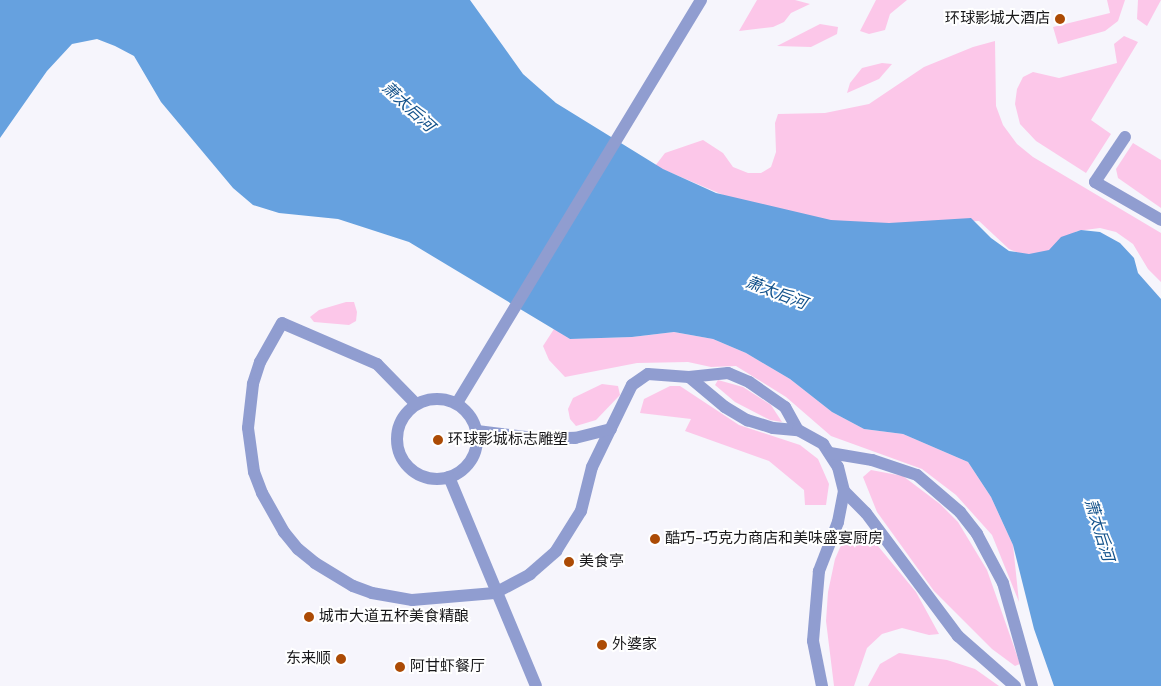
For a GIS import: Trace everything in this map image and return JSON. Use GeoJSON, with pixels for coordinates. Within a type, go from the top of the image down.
{"type":"FeatureCollection","features":[{"type":"Feature","properties":{"kind":"street"},"geometry":{"type":"LineString","coordinates":[[457,403],[511,318],[623,127],[701,0]]}},
{"type":"Feature","properties":{"kind":"street"},"geometry":{"type":"LineString","coordinates":[[1125,137],[1095,182],[1161,220]]}},
{"type":"Feature","properties":{"kind":"street"},"geometry":{"type":"LineString","coordinates":[[416,404],[377,364],[282,323],[260,362],[250,406],[250,450],[262,493],[284,532],[298,548],[327,572],[353,586],[372,593],[412,600],[495,593],[530,574],[556,551],[580,511],[592,467],[632,385],[648,374],[689,377],[728,374],[749,382],[784,407],[798,430]]}},
{"type":"Feature","properties":{"kind":"street"},"geometry":{"type":"LineString","coordinates":[[689,377],[725,407],[747,420],[773,428],[798,430],[823,444],[838,467],[844,490],[838,522],[819,571],[813,641],[822,686]]}},
{"type":"Feature","properties":{"kind":"street"},"geometry":{"type":"LineString","coordinates":[[441,398],[457,403],[473,419],[477,431],[474,456],[466,467],[449,477],[428,478],[416,473],[399,452],[399,425],[416,404],[441,398]]}},
{"type":"Feature","properties":{"kind":"street"},"geometry":{"type":"LineString","coordinates":[[477,431],[542,439],[575,438],[611,429]]}},
{"type":"Feature","properties":{"kind":"street"},"geometry":{"type":"LineString","coordinates":[[830,454],[896,466],[917,476],[960,512],[977,534],[1002,583],[1032,686]]}},
{"type":"Feature","properties":{"kind":"street"},"geometry":{"type":"LineString","coordinates":[[449,477],[495,593],[536,686]]}},
{"type":"Feature","properties":{"kind":"street"},"geometry":{"type":"LineString","coordinates":[[844,490],[866,513],[958,636],[1015,686]]}},
{"type":"Feature","properties":{"kind":"shaded area"},"geometry":{"type":"Polygon","coordinates":[[[757,0],[795,0],[810,4],[791,13],[784,22],[773,27],[739,31],[757,0]]]}},
{"type":"Feature","properties":{"kind":"shaded area"},"geometry":{"type":"Polygon","coordinates":[[[876,0],[907,0],[890,14],[885,30],[869,34],[860,31],[876,0]]]}},
{"type":"Feature","properties":{"kind":"shaded area"},"geometry":{"type":"Polygon","coordinates":[[[1107,0],[1125,0],[1118,21],[1105,31],[1058,44],[1053,27],[1110,13],[1107,0]]]}},
{"type":"Feature","properties":{"kind":"shaded area"},"geometry":{"type":"Polygon","coordinates":[[[1138,0],[1161,0],[1147,26],[1137,19],[1138,0]]]}},
{"type":"Feature","properties":{"kind":"shaded area"},"geometry":{"type":"Polygon","coordinates":[[[820,24],[838,27],[837,34],[811,47],[777,46],[820,24]]]}},
{"type":"Feature","properties":{"kind":"shaded area"},"geometry":{"type":"Polygon","coordinates":[[[1124,36],[1138,42],[1091,120],[1111,134],[1086,173],[1036,141],[1020,124],[1015,104],[1017,89],[1023,77],[1033,72],[1059,78],[1117,63],[1114,44],[1124,36]]]}},
{"type":"Feature","properties":{"kind":"shaded area"},"geometry":{"type":"Polygon","coordinates":[[[995,41],[996,106],[1003,125],[1017,144],[1033,157],[1161,233],[1161,282],[1148,269],[1133,244],[1116,232],[1100,228],[1077,231],[1044,254],[1028,257],[1009,249],[979,221],[853,226],[742,203],[655,166],[665,153],[703,140],[723,153],[733,167],[748,173],[761,173],[771,167],[776,152],[775,123],[778,114],[825,113],[869,104],[924,67],[973,47],[995,41]]]}},
{"type":"Feature","properties":{"kind":"shaded area"},"geometry":{"type":"Polygon","coordinates":[[[882,63],[892,64],[879,79],[847,93],[850,83],[862,68],[882,63]]]}},
{"type":"Feature","properties":{"kind":"shaded area"},"geometry":{"type":"Polygon","coordinates":[[[1133,143],[1161,160],[1161,208],[1118,178],[1116,169],[1133,143]]]}},
{"type":"Feature","properties":{"kind":"shaded area"},"geometry":{"type":"Polygon","coordinates":[[[346,302],[354,302],[357,312],[356,321],[349,325],[314,322],[310,317],[319,310],[346,302]]]}},
{"type":"Feature","properties":{"kind":"shaded area"},"geometry":{"type":"Polygon","coordinates":[[[554,329],[570,339],[632,337],[674,332],[713,339],[746,353],[790,379],[832,412],[864,429],[903,434],[968,462],[991,497],[1013,545],[1019,602],[992,535],[956,495],[922,469],[831,436],[786,397],[736,366],[711,367],[688,362],[637,363],[565,377],[549,360],[543,346],[554,329]]]}},
{"type":"Feature","properties":{"kind":"shaded area"},"geometry":{"type":"Polygon","coordinates":[[[718,380],[743,387],[771,405],[782,422],[770,420],[735,402],[715,385],[718,380]]]}},
{"type":"Feature","properties":{"kind":"shaded area"},"geometry":{"type":"Polygon","coordinates":[[[602,384],[618,386],[620,395],[596,420],[576,426],[570,419],[568,409],[573,398],[602,384]]]}},
{"type":"Feature","properties":{"kind":"shaded area"},"geometry":{"type":"Polygon","coordinates":[[[670,386],[680,386],[739,425],[800,445],[818,459],[829,484],[826,505],[805,505],[804,490],[769,461],[685,431],[691,419],[640,413],[644,399],[670,386]]]}},
{"type":"Feature","properties":{"kind":"shaded area"},"geometry":{"type":"Polygon","coordinates":[[[871,470],[903,476],[940,504],[958,522],[987,570],[1020,664],[1015,666],[992,649],[934,591],[877,512],[863,477],[871,470]]]}},
{"type":"Feature","properties":{"kind":"shaded area"},"geometry":{"type":"Polygon","coordinates":[[[859,530],[873,540],[916,592],[939,634],[929,635],[902,628],[882,634],[867,648],[854,686],[834,686],[826,621],[828,592],[835,559],[842,543],[850,531],[859,530]]]}},
{"type":"Feature","properties":{"kind":"shaded area"},"geometry":{"type":"Polygon","coordinates":[[[899,653],[947,660],[975,669],[999,686],[868,686],[880,664],[899,653]]]}},
{"type":"Feature","properties":{"kind":"water","name":"萧太后河"},"geometry":{"type":"Polygon","coordinates":[[[0,0],[470,0],[523,74],[556,103],[663,169],[716,193],[831,220],[889,223],[971,218],[991,238],[1009,251],[1029,254],[1049,250],[1061,237],[1081,230],[1100,232],[1120,243],[1134,258],[1138,273],[1161,299],[1161,686],[1054,686],[1034,629],[1013,545],[991,497],[968,462],[903,434],[864,429],[832,412],[790,379],[746,353],[713,339],[674,332],[632,337],[570,339],[409,242],[338,219],[279,213],[253,205],[233,188],[161,102],[134,56],[115,46],[97,39],[72,44],[47,71],[0,138],[0,0]]]}},
{"type":"Feature","properties":{"kind":"place","name":"环球影城大酒店"},"geometry":{"type":"Point","coordinates":[1060,19]}},
{"type":"Feature","properties":{"kind":"place","name":"环球影城标志雕塑"},"geometry":{"type":"Point","coordinates":[438,440]}},
{"type":"Feature","properties":{"kind":"place","name":"酷巧-巧克力商店和美味盛宴厨房"},"geometry":{"type":"Point","coordinates":[655,539]}},
{"type":"Feature","properties":{"kind":"place","name":"美食亭"},"geometry":{"type":"Point","coordinates":[569,562]}},
{"type":"Feature","properties":{"kind":"place","name":"城市大道五杯美食精酿"},"geometry":{"type":"Point","coordinates":[309,617]}},
{"type":"Feature","properties":{"kind":"place","name":"外婆家"},"geometry":{"type":"Point","coordinates":[602,645]}},
{"type":"Feature","properties":{"kind":"place","name":"东来顺"},"geometry":{"type":"Point","coordinates":[341,659]}},
{"type":"Feature","properties":{"kind":"place","name":"阿甘虾餐厅"},"geometry":{"type":"Point","coordinates":[400,667]}}]}
